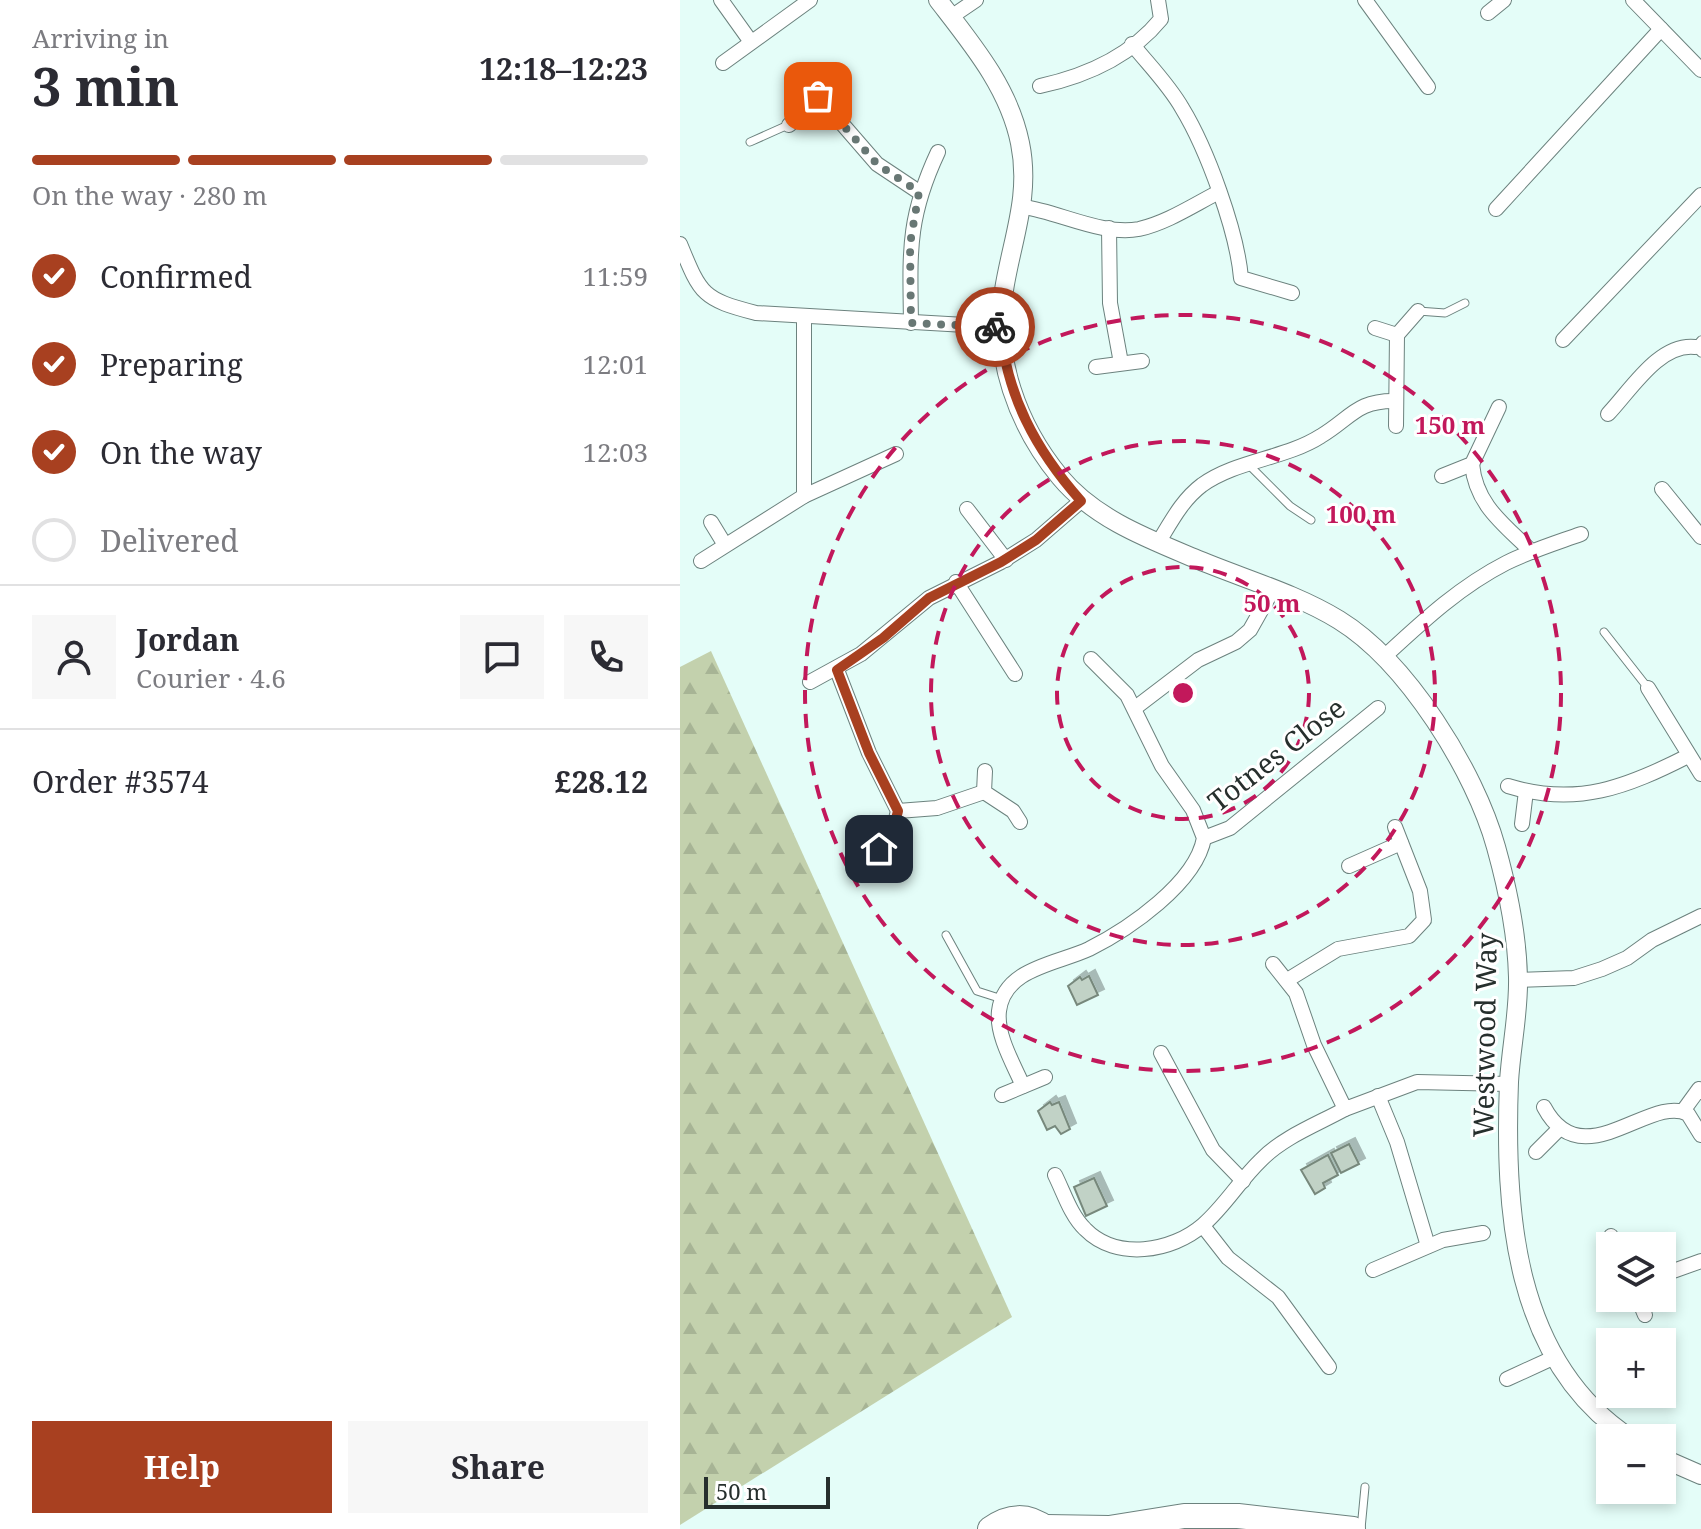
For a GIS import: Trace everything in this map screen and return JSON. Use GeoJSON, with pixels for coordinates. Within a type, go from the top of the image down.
{"type":"FeatureCollection","features":[{"type":"Feature","properties":{"kind":"highway"},"geometry":{"type":"LineString","coordinates":[[990,1529],[999,1522],[1023,1517],[1046,1528],[1108,1528],[1184,1516],[1238,1516],[1353,1529]]}},
{"type":"Feature","properties":{"kind":"street"},"geometry":{"type":"LineString","coordinates":[[721,0],[751,42]]}},
{"type":"Feature","properties":{"kind":"street"},"geometry":{"type":"LineString","coordinates":[[723,63],[810,0]]}},
{"type":"Feature","properties":{"kind":"street","name":"Westwood Way"},"geometry":{"type":"LineString","coordinates":[[938,0],[991,72],[1009,107],[1021,145],[1024,207],[1003,291],[1000,327],[1003,358],[1026,425],[1041,452],[1081,501],[1158,543],[1339,621],[1384,657],[1409,685],[1462,766],[1484,807],[1509,899],[1518,980],[1509,1084],[1516,1257],[1529,1300],[1555,1357],[1582,1398],[1613,1424]]}},
{"type":"Feature","properties":{"kind":"street"},"geometry":{"type":"LineString","coordinates":[[951,17],[976,0]]}},
{"type":"Feature","properties":{"kind":"street"},"geometry":{"type":"LineString","coordinates":[[1040,86],[1096,71],[1161,19],[1158,0]]}},
{"type":"Feature","properties":{"kind":"street"},"geometry":{"type":"LineString","coordinates":[[1365,0],[1428,87]]}},
{"type":"Feature","properties":{"kind":"street"},"geometry":{"type":"LineString","coordinates":[[1488,13],[1504,0]]}},
{"type":"Feature","properties":{"kind":"street"},"geometry":{"type":"LineString","coordinates":[[1633,0],[1701,70]]}},
{"type":"Feature","properties":{"kind":"street"},"geometry":{"type":"LineString","coordinates":[[1496,209],[1661,29]]}},
{"type":"Feature","properties":{"kind":"street"},"geometry":{"type":"LineString","coordinates":[[1132,44],[1181,106],[1198,137],[1238,251],[1243,282],[1292,293]]}},
{"type":"Feature","properties":{"kind":"street"},"geometry":{"type":"LineString","coordinates":[[789,125],[820,90],[877,164],[919,192]]}},
{"type":"Feature","properties":{"kind":"street"},"geometry":{"type":"LineString","coordinates":[[911,323],[910,244],[919,192],[938,152]]}},
{"type":"Feature","properties":{"kind":"street"},"geometry":{"type":"LineString","coordinates":[[1024,207],[1109,228],[1135,230],[1155,224],[1217,193]]}},
{"type":"Feature","properties":{"kind":"street"},"geometry":{"type":"LineString","coordinates":[[1563,340],[1701,195]]}},
{"type":"Feature","properties":{"kind":"street"},"geometry":{"type":"LineString","coordinates":[[1109,228],[1110,303],[1121,363]]}},
{"type":"Feature","properties":{"kind":"street"},"geometry":{"type":"LineString","coordinates":[[680,244],[700,290],[718,304],[756,313],[804,318],[1000,327]]}},
{"type":"Feature","properties":{"kind":"street"},"geometry":{"type":"LineString","coordinates":[[1396,426],[1397,335],[1418,311]]}},
{"type":"Feature","properties":{"kind":"street"},"geometry":{"type":"LineString","coordinates":[[804,318],[804,496]]}},
{"type":"Feature","properties":{"kind":"street"},"geometry":{"type":"LineString","coordinates":[[1375,328],[1397,335]]}},
{"type":"Feature","properties":{"kind":"street"},"geometry":{"type":"LineString","coordinates":[[1608,414],[1664,353],[1680,346],[1699,347]]}},
{"type":"Feature","properties":{"kind":"street"},"geometry":{"type":"LineString","coordinates":[[1096,367],[1142,361]]}},
{"type":"Feature","properties":{"kind":"street"},"geometry":{"type":"LineString","coordinates":[[1158,543],[1193,492],[1219,474],[1321,437],[1365,403],[1396,401]]}},
{"type":"Feature","properties":{"kind":"street"},"geometry":{"type":"LineString","coordinates":[[1499,407],[1472,464],[1474,481],[1492,516],[1532,552]]}},
{"type":"Feature","properties":{"kind":"street"},"geometry":{"type":"LineString","coordinates":[[701,561],[804,496],[896,454]]}},
{"type":"Feature","properties":{"kind":"street"},"geometry":{"type":"LineString","coordinates":[[1442,476],[1472,464]]}},
{"type":"Feature","properties":{"kind":"street"},"geometry":{"type":"LineString","coordinates":[[1662,489],[1701,537]]}},
{"type":"Feature","properties":{"kind":"street"},"geometry":{"type":"LineString","coordinates":[[810,682],[837,670],[883,638],[929,598],[1006,560],[1036,540],[1081,501]]}},
{"type":"Feature","properties":{"kind":"street"},"geometry":{"type":"LineString","coordinates":[[967,509],[1006,560]]}},
{"type":"Feature","properties":{"kind":"street"},"geometry":{"type":"LineString","coordinates":[[711,522],[725,545]]}},
{"type":"Feature","properties":{"kind":"street"},"geometry":{"type":"LineString","coordinates":[[1384,657],[1447,600],[1506,563],[1581,534]]}},
{"type":"Feature","properties":{"kind":"street"},"geometry":{"type":"LineString","coordinates":[[956,582],[1015,674]]}},
{"type":"Feature","properties":{"kind":"street"},"geometry":{"type":"LineString","coordinates":[[1135,708],[1198,660],[1236,642],[1250,630],[1272,591]]}},
{"type":"Feature","properties":{"kind":"street"},"geometry":{"type":"LineString","coordinates":[[1023,1086],[1003,1039],[998,1013],[1007,989],[1025,974],[1115,934],[1175,889],[1193,870],[1204,838],[1193,810],[1162,766],[1135,708],[1091,659]]}},
{"type":"Feature","properties":{"kind":"street"},"geometry":{"type":"LineString","coordinates":[[837,670],[869,753],[898,811],[892,835],[879,849],[855,860]]}},
{"type":"Feature","properties":{"kind":"street"},"geometry":{"type":"LineString","coordinates":[[1648,688],[1701,774]]}},
{"type":"Feature","properties":{"kind":"street","name":"Totnes Close"},"geometry":{"type":"LineString","coordinates":[[1204,838],[1230,828],[1378,708]]}},
{"type":"Feature","properties":{"kind":"street"},"geometry":{"type":"LineString","coordinates":[[1508,786],[1526,791],[1575,795],[1601,792],[1632,784],[1688,756]]}},
{"type":"Feature","properties":{"kind":"street"},"geometry":{"type":"LineString","coordinates":[[984,792],[985,771]]}},
{"type":"Feature","properties":{"kind":"street"},"geometry":{"type":"LineString","coordinates":[[1522,824],[1526,791]]}},
{"type":"Feature","properties":{"kind":"street"},"geometry":{"type":"LineString","coordinates":[[898,811],[937,808],[984,792]]}},
{"type":"Feature","properties":{"kind":"street"},"geometry":{"type":"LineString","coordinates":[[984,792],[1013,811],[1020,822]]}},
{"type":"Feature","properties":{"kind":"street"},"geometry":{"type":"LineString","coordinates":[[1289,979],[1338,949],[1395,940],[1418,929],[1424,920],[1425,907],[1395,827]]}},
{"type":"Feature","properties":{"kind":"street"},"geometry":{"type":"LineString","coordinates":[[1349,866],[1401,843]]}},
{"type":"Feature","properties":{"kind":"street"},"geometry":{"type":"LineString","coordinates":[[1518,980],[1574,978],[1602,969],[1701,916]]}},
{"type":"Feature","properties":{"kind":"street"},"geometry":{"type":"LineString","coordinates":[[1273,964],[1289,979],[1314,1045],[1345,1109]]}},
{"type":"Feature","properties":{"kind":"street"},"geometry":{"type":"LineString","coordinates":[[1161,1053],[1213,1150],[1243,1181]]}},
{"type":"Feature","properties":{"kind":"street"},"geometry":{"type":"LineString","coordinates":[[1002,1095],[1045,1077]]}},
{"type":"Feature","properties":{"kind":"street"},"geometry":{"type":"LineString","coordinates":[[1055,1175],[1082,1227],[1111,1247],[1155,1248],[1179,1240],[1203,1226],[1261,1160],[1345,1109],[1417,1082],[1509,1084]]}},
{"type":"Feature","properties":{"kind":"street"},"geometry":{"type":"LineString","coordinates":[[1544,1107],[1560,1128],[1568,1133],[1601,1134],[1664,1113],[1683,1111],[1699,1089]]}},
{"type":"Feature","properties":{"kind":"street"},"geometry":{"type":"LineString","coordinates":[[1378,1096],[1397,1142],[1428,1246]]}},
{"type":"Feature","properties":{"kind":"street"},"geometry":{"type":"LineString","coordinates":[[1683,1111],[1701,1135]]}},
{"type":"Feature","properties":{"kind":"street"},"geometry":{"type":"LineString","coordinates":[[1536,1152],[1560,1128]]}},
{"type":"Feature","properties":{"kind":"street"},"geometry":{"type":"LineString","coordinates":[[1203,1226],[1228,1258],[1278,1297],[1301,1325],[1321,1361],[1329,1367]]}},
{"type":"Feature","properties":{"kind":"street"},"geometry":{"type":"LineString","coordinates":[[1373,1270],[1443,1240],[1483,1233]]}},
{"type":"Feature","properties":{"kind":"street"},"geometry":{"type":"LineString","coordinates":[[1676,1270],[1701,1261]]}},
{"type":"Feature","properties":{"kind":"street"},"geometry":{"type":"LineString","coordinates":[[1507,1379],[1555,1357]]}},
{"type":"Feature","properties":{"kind":"street"},"geometry":{"type":"LineString","coordinates":[[1676,1464],[1701,1475]]}},
{"type":"Feature","properties":{"kind":"lane"},"geometry":{"type":"LineString","coordinates":[[750,142],[789,125]]}},
{"type":"Feature","properties":{"kind":"lane"},"geometry":{"type":"LineString","coordinates":[[1418,311],[1445,313],[1465,303]]}},
{"type":"Feature","properties":{"kind":"lane"},"geometry":{"type":"LineString","coordinates":[[1249,465],[1290,506],[1311,520]]}},
{"type":"Feature","properties":{"kind":"lane"},"geometry":{"type":"LineString","coordinates":[[1604,632],[1648,688]]}},
{"type":"Feature","properties":{"kind":"lane"},"geometry":{"type":"LineString","coordinates":[[946,935],[977,991],[1002,999]]}},
{"type":"Feature","properties":{"kind":"lane"},"geometry":{"type":"LineString","coordinates":[[1361,1529],[1365,1487]]}},
{"type":"Feature","properties":{"kind":"green space"},"geometry":{"type":"Polygon","coordinates":[[[711,651],[1012,1317],[680,1525],[680,667],[711,651]]]}},
{"type":"Feature","properties":{"kind":"building"},"geometry":{"type":"Polygon","coordinates":[[[1089,976],[1098,995],[1077,1005],[1068,986],[1080,977],[1082,980],[1089,976]]]}},
{"type":"Feature","properties":{"kind":"building"},"geometry":{"type":"Polygon","coordinates":[[[1050,1102],[1052,1105],[1059,1102],[1070,1129],[1061,1134],[1055,1126],[1047,1130],[1038,1111],[1050,1102]]]}},
{"type":"Feature","properties":{"kind":"building"},"geometry":{"type":"Polygon","coordinates":[[[1349,1144],[1359,1164],[1341,1173],[1331,1153],[1349,1144]]]}},
{"type":"Feature","properties":{"kind":"building"},"geometry":{"type":"Polygon","coordinates":[[[1328,1155],[1338,1175],[1323,1183],[1325,1188],[1315,1194],[1301,1170],[1328,1155]]]}},
{"type":"Feature","properties":{"kind":"building"},"geometry":{"type":"Polygon","coordinates":[[[1094,1178],[1107,1206],[1086,1216],[1074,1187],[1094,1178]]]}},
{"type":"Feature","properties":{"kind":"way so far"},"geometry":{"type":"LineString","coordinates":[[818,96],[877,164],[919,192],[910,244],[911,323],[995,327]]}},
{"type":"Feature","properties":{"kind":"route"},"geometry":{"type":"LineString","coordinates":[[879,849],[892,835],[898,811],[869,753],[837,670],[883,638],[929,598],[1001,562],[1036,540],[1081,501],[1041,452],[1026,425],[1013,395],[1003,358],[1000,327],[995,327]]}}]}
